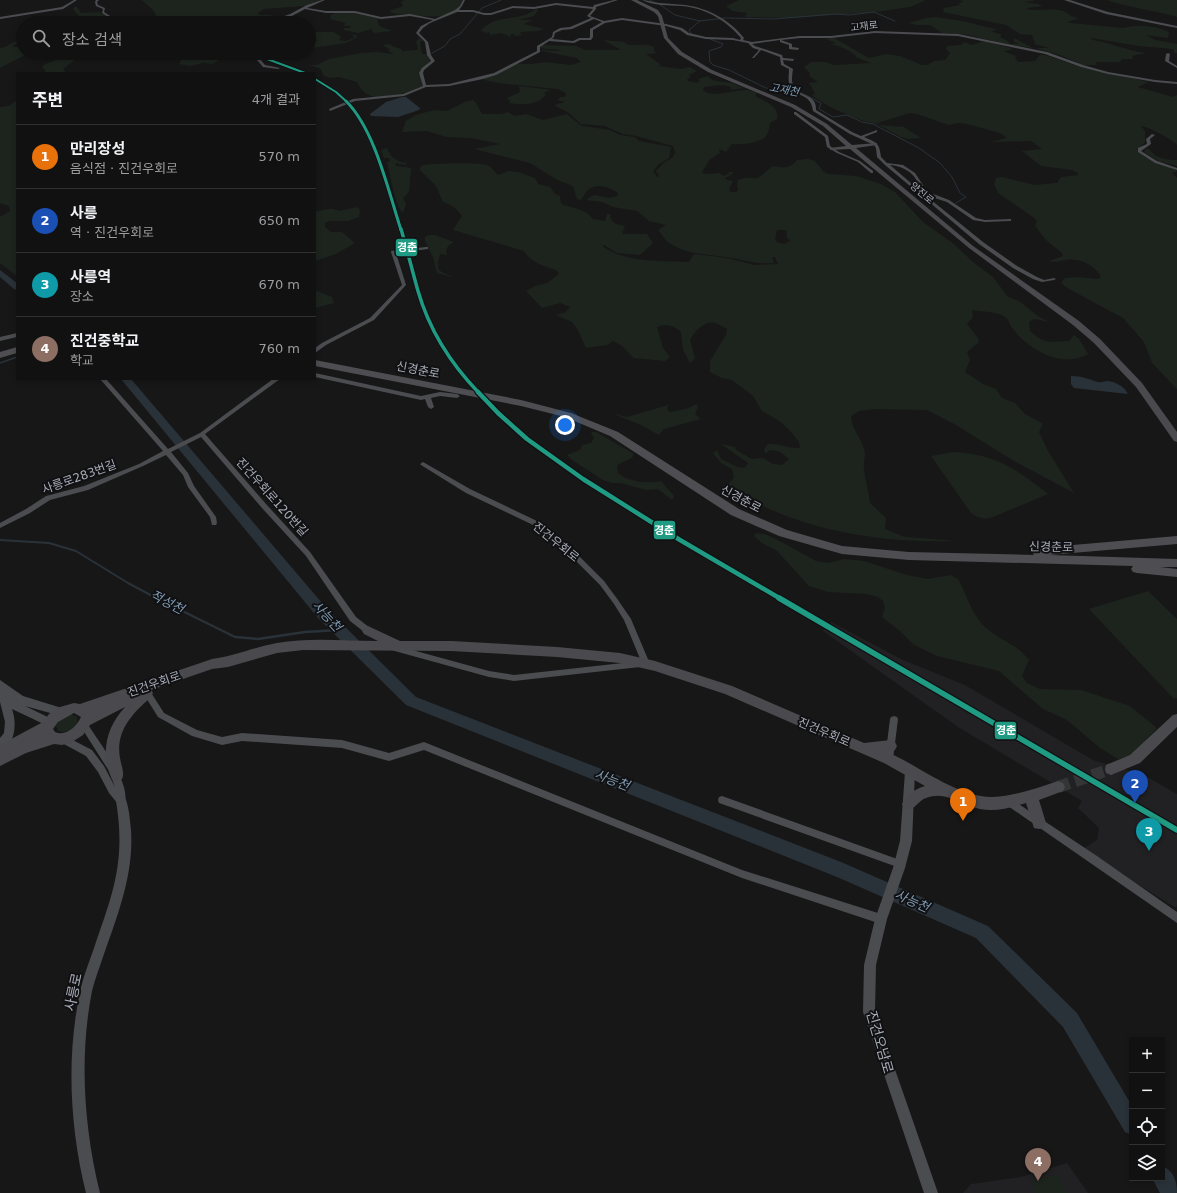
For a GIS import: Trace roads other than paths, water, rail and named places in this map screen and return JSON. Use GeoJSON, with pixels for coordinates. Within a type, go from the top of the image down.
{"type":"FeatureCollection","features":[{"type":"Feature","properties":{"kind":"highway"},"geometry":{"type":"LineString","coordinates":[[0,349],[16,344]]}},
{"type":"Feature","properties":{"kind":"highway"},"geometry":{"type":"LineString","coordinates":[[0,355],[16,350]]}},
{"type":"Feature","properties":{"kind":"highway","name":"신경춘로"},"geometry":{"type":"LineString","coordinates":[[316,358],[520,400],[568,415],[614,434],[735,512],[783,533],[842,550],[873,553],[1041,556],[1177,556]]}},
{"type":"Feature","properties":{"kind":"highway","name":"신경춘로"},"geometry":{"type":"LineString","coordinates":[[316,363],[427,382]]}},
{"type":"Feature","properties":{"kind":"highway"},"geometry":{"type":"LineString","coordinates":[[1041,556],[1177,540]]}},
{"type":"Feature","properties":{"kind":"highway"},"geometry":{"type":"LineString","coordinates":[[1041,556],[1177,573]]}},
{"type":"Feature","properties":{"kind":"highway","name":"신경춘로"},"geometry":{"type":"LineString","coordinates":[[1041,556],[1177,563]]}},
{"type":"Feature","properties":{"kind":"main road","name":"양진로"},"geometry":{"type":"LineString","coordinates":[[633,0],[656,11],[664,25]]}},
{"type":"Feature","properties":{"kind":"main road","name":"양진로"},"geometry":{"type":"LineString","coordinates":[[637,0],[657,10],[664,17],[666,38],[672,46],[690,60],[710,71],[793,106],[825,125],[854,146],[968,240],[1045,295],[1096,335],[1135,373],[1177,426]]}},
{"type":"Feature","properties":{"kind":"main road"},"geometry":{"type":"LineString","coordinates":[[832,149],[875,144]]}},
{"type":"Feature","properties":{"kind":"main road","name":"양진로"},"geometry":{"type":"LineString","coordinates":[[854,146],[971,247],[1048,302],[1097,341],[1139,385],[1177,439]]}},
{"type":"Feature","properties":{"kind":"main road"},"geometry":{"type":"LineString","coordinates":[[368,631],[398,646]]}},
{"type":"Feature","properties":{"kind":"main road","name":"진건우회로"},"geometry":{"type":"LineString","coordinates":[[85,723],[118,703],[228,662],[277,648],[303,645],[384,645],[451,646],[558,652],[620,658],[646,664],[728,690],[889,759],[910,772],[946,790],[984,804],[1031,796],[1058,787]]}},
{"type":"Feature","properties":{"kind":"main road","name":"진건우회로"},"geometry":{"type":"LineString","coordinates":[[80,708],[212,664],[228,662]]}},
{"type":"Feature","properties":{"kind":"main road"},"geometry":{"type":"LineString","coordinates":[[117,775],[112,749],[114,736],[126,712],[147,693]]}},
{"type":"Feature","properties":{"kind":"main road"},"geometry":{"type":"LineString","coordinates":[[0,752],[49,724],[60,712],[68,709],[80,708],[85,712],[85,723],[77,732],[22,749],[0,760]]}},
{"type":"Feature","properties":{"kind":"main road"},"geometry":{"type":"LineString","coordinates":[[1111,769],[1135,759],[1177,720]]}},
{"type":"Feature","properties":{"kind":"main road"},"geometry":{"type":"LineString","coordinates":[[49,724],[48,733],[59,738]]}},
{"type":"Feature","properties":{"kind":"main road"},"geometry":{"type":"LineString","coordinates":[[862,748],[891,746]]}},
{"type":"Feature","properties":{"kind":"main road"},"geometry":{"type":"LineString","coordinates":[[909,804],[918,795],[928,790],[946,790]]}},
{"type":"Feature","properties":{"kind":"main road"},"geometry":{"type":"LineString","coordinates":[[1031,796],[1039,823]]}},
{"type":"Feature","properties":{"kind":"street"},"geometry":{"type":"LineString","coordinates":[[0,18],[63,8],[76,0]]}},
{"type":"Feature","properties":{"kind":"street"},"geometry":{"type":"LineString","coordinates":[[98,0],[96,2],[97,5],[104,9],[102,12],[109,16]]}},
{"type":"Feature","properties":{"kind":"street"},"geometry":{"type":"LineString","coordinates":[[284,16],[324,0]]}},
{"type":"Feature","properties":{"kind":"street"},"geometry":{"type":"LineString","coordinates":[[425,86],[421,73],[423,69],[433,61],[429,55],[426,42],[417,33],[426,23],[458,10],[462,7],[464,0]]}},
{"type":"Feature","properties":{"kind":"street"},"geometry":{"type":"LineString","coordinates":[[604,22],[588,16],[596,6],[617,0]]}},
{"type":"Feature","properties":{"kind":"street"},"geometry":{"type":"LineString","coordinates":[[644,0],[658,5],[688,6],[724,19],[740,34],[743,38],[741,40]]}},
{"type":"Feature","properties":{"kind":"street"},"geometry":{"type":"LineString","coordinates":[[1066,0],[1107,13],[1177,27]]}},
{"type":"Feature","properties":{"kind":"street"},"geometry":{"type":"LineString","coordinates":[[458,10],[491,14],[513,8],[534,8],[556,4],[595,8]]}},
{"type":"Feature","properties":{"kind":"street"},"geometry":{"type":"LineString","coordinates":[[305,8],[326,12],[355,12],[381,18],[410,15],[434,19]]}},
{"type":"Feature","properties":{"kind":"street"},"geometry":{"type":"LineString","coordinates":[[330,110],[354,100],[404,95],[425,86],[449,85],[495,74],[539,52],[538,47],[549,40],[554,33],[561,29],[570,28],[595,18]]}},
{"type":"Feature","properties":{"kind":"street","name":"고재로"},"geometry":{"type":"LineString","coordinates":[[604,22],[622,19],[664,25],[681,29],[688,34],[711,38],[741,40],[750,43],[800,37],[840,37],[875,32],[958,35],[1046,53],[1082,66],[1108,73],[1155,81],[1177,82]]}},
{"type":"Feature","properties":{"kind":"street"},"geometry":{"type":"LineString","coordinates":[[549,40],[574,42],[579,39],[590,39],[592,37],[591,30],[604,22]]}},
{"type":"Feature","properties":{"kind":"street"},"geometry":{"type":"LineString","coordinates":[[779,40],[791,45],[790,48],[798,50]]}},
{"type":"Feature","properties":{"kind":"street"},"geometry":{"type":"LineString","coordinates":[[750,43],[752,46],[780,55],[782,64],[791,69],[790,81],[794,91],[813,101],[815,110],[838,123],[851,133],[878,146],[879,157],[956,224],[1015,267],[1039,280],[1046,281],[1054,279]]}},
{"type":"Feature","properties":{"kind":"street"},"geometry":{"type":"LineString","coordinates":[[753,57],[761,49]]}},
{"type":"Feature","properties":{"kind":"street"},"geometry":{"type":"LineString","coordinates":[[1168,54],[1167,61],[1177,67]]}},
{"type":"Feature","properties":{"kind":"street"},"geometry":{"type":"LineString","coordinates":[[782,59],[793,60]]}},
{"type":"Feature","properties":{"kind":"street"},"geometry":{"type":"LineString","coordinates":[[259,60],[264,66],[278,68]]}},
{"type":"Feature","properties":{"kind":"street"},"geometry":{"type":"LineString","coordinates":[[795,113],[827,137],[827,144],[832,149],[863,164],[872,172]]}},
{"type":"Feature","properties":{"kind":"street"},"geometry":{"type":"LineString","coordinates":[[862,137],[876,131]]}},
{"type":"Feature","properties":{"kind":"street"},"geometry":{"type":"LineString","coordinates":[[1153,135],[1148,138],[1149,144],[1139,149],[1139,151],[1156,162],[1177,168]]}},
{"type":"Feature","properties":{"kind":"street"},"geometry":{"type":"LineString","coordinates":[[886,164],[904,167],[911,172],[921,182],[921,193]]}},
{"type":"Feature","properties":{"kind":"street"},"geometry":{"type":"LineString","coordinates":[[921,193],[948,201],[975,219],[985,221],[1009,220]]}},
{"type":"Feature","properties":{"kind":"street"},"geometry":{"type":"LineString","coordinates":[[316,350],[324,344],[372,319],[404,285],[393,252],[426,248]]}},
{"type":"Feature","properties":{"kind":"street"},"geometry":{"type":"LineString","coordinates":[[0,339],[16,335]]}},
{"type":"Feature","properties":{"kind":"street"},"geometry":{"type":"LineString","coordinates":[[316,375],[421,398],[428,398],[440,394],[457,396]]}},
{"type":"Feature","properties":{"kind":"street"},"geometry":{"type":"LineString","coordinates":[[104,380],[186,474],[191,487],[213,517],[214,523]]}},
{"type":"Feature","properties":{"kind":"street"},"geometry":{"type":"LineString","coordinates":[[202,434],[276,380]]}},
{"type":"Feature","properties":{"kind":"street"},"geometry":{"type":"LineString","coordinates":[[428,398],[430,407]]}},
{"type":"Feature","properties":{"kind":"street","name":"사릉로283번길"},"geometry":{"type":"LineString","coordinates":[[0,526],[28,512],[48,498],[79,491],[140,465],[202,434]]}},
{"type":"Feature","properties":{"kind":"street","name":"진건우회로120번길"},"geometry":{"type":"LineString","coordinates":[[202,434],[264,506],[309,555],[350,616],[384,645]]}},
{"type":"Feature","properties":{"kind":"street","name":"진건우회로"},"geometry":{"type":"LineString","coordinates":[[384,645],[489,674],[514,678],[646,664],[627,619],[616,602],[602,583],[574,554],[535,523],[468,491],[423,464]]}},
{"type":"Feature","properties":{"kind":"street"},"geometry":{"type":"LineString","coordinates":[[0,684],[19,699],[60,712]]}},
{"type":"Feature","properties":{"kind":"street"},"geometry":{"type":"LineString","coordinates":[[0,688],[7,699],[16,706],[49,724]]}},
{"type":"Feature","properties":{"kind":"street"},"geometry":{"type":"LineString","coordinates":[[0,688],[12,721],[10,731],[0,746]]}},
{"type":"Feature","properties":{"kind":"street"},"geometry":{"type":"LineString","coordinates":[[147,693],[161,715],[195,733],[222,741],[242,737],[342,744],[389,757],[424,746],[742,874],[882,916]]}},
{"type":"Feature","properties":{"kind":"street"},"geometry":{"type":"LineString","coordinates":[[889,759],[894,719]]}},
{"type":"Feature","properties":{"kind":"street","name":"사릉로"},"geometry":{"type":"LineString","coordinates":[[85,723],[117,775],[126,823],[127,842],[125,866],[120,889],[86,991],[80,1056],[79,1109],[83,1144],[93,1193]]}},
{"type":"Feature","properties":{"kind":"street","name":"사릉로"},"geometry":{"type":"LineString","coordinates":[[59,738],[90,753],[112,790],[121,801]]}},
{"type":"Feature","properties":{"kind":"street","name":"진건오남로"},"geometry":{"type":"LineString","coordinates":[[910,772],[906,841],[882,916],[870,965],[869,1012],[931,1193]]}},
{"type":"Feature","properties":{"kind":"street"},"geometry":{"type":"LineString","coordinates":[[722,800],[899,866]]}},
{"type":"Feature","properties":{"kind":"street"},"geometry":{"type":"LineString","coordinates":[[1008,801],[1094,859],[1177,918]]}},
{"type":"Feature","properties":{"kind":"waterway"},"geometry":{"type":"LineString","coordinates":[[432,53],[445,46],[450,39],[460,34],[482,8],[501,0]]}},
{"type":"Feature","properties":{"kind":"waterway","name":"고재천"},"geometry":{"type":"LineString","coordinates":[[649,0],[659,4],[675,15],[700,21]]}},
{"type":"Feature","properties":{"kind":"waterway"},"geometry":{"type":"LineString","coordinates":[[700,21],[725,18],[774,19],[835,14],[849,15],[874,12],[895,21]]}},
{"type":"Feature","properties":{"kind":"waterway","name":"고재천"},"geometry":{"type":"LineString","coordinates":[[692,35],[689,30],[700,21]]}},
{"type":"Feature","properties":{"kind":"waterway","name":"고재천"},"geometry":{"type":"LineString","coordinates":[[710,39],[723,44],[721,47],[709,51],[710,62],[713,65],[729,70],[766,88],[800,92],[821,103],[819,109],[833,117],[847,115],[862,122],[873,124],[919,148],[940,163],[952,177],[960,193],[966,197],[956,203]]}},
{"type":"Feature","properties":{"kind":"waterway","name":"사능천"},"geometry":{"type":"LineString","coordinates":[[0,273],[16,286]]}},
{"type":"Feature","properties":{"kind":"waterway"},"geometry":{"type":"LineString","coordinates":[[0,363],[16,357]]}},
{"type":"Feature","properties":{"kind":"waterway","name":"사능천"},"geometry":{"type":"LineString","coordinates":[[127,380],[323,614],[411,701],[841,870],[982,932],[1070,1020],[1129,1120]]}},
{"type":"Feature","properties":{"kind":"waterway","name":"적성천"},"geometry":{"type":"LineString","coordinates":[[0,540],[49,543],[76,551],[128,583],[158,599]]}},
{"type":"Feature","properties":{"kind":"waterway","name":"적성천"},"geometry":{"type":"LineString","coordinates":[[158,599],[235,637],[258,639],[305,632],[339,630]]}},
{"type":"Feature","properties":{"kind":"waterway","name":"사능천"},"geometry":{"type":"LineString","coordinates":[[1165,1181],[1172,1193]]}},
{"type":"Feature","properties":{"kind":"tunnel"},"geometry":{"type":"LineString","coordinates":[[1058,787],[1111,769]]}},
{"type":"Feature","properties":{"kind":"place","name":"사릉"},"geometry":{"type":"Point","coordinates":[1135,803]}},
{"type":"Feature","properties":{"kind":"place","name":"만리장성"},"geometry":{"type":"Point","coordinates":[963,821]}},
{"type":"Feature","properties":{"kind":"place","name":"사릉역"},"geometry":{"type":"Point","coordinates":[1149,851]}},
{"type":"Feature","properties":{"kind":"place","name":"진건중학교"},"geometry":{"type":"Point","coordinates":[1038,1181]}}]}
